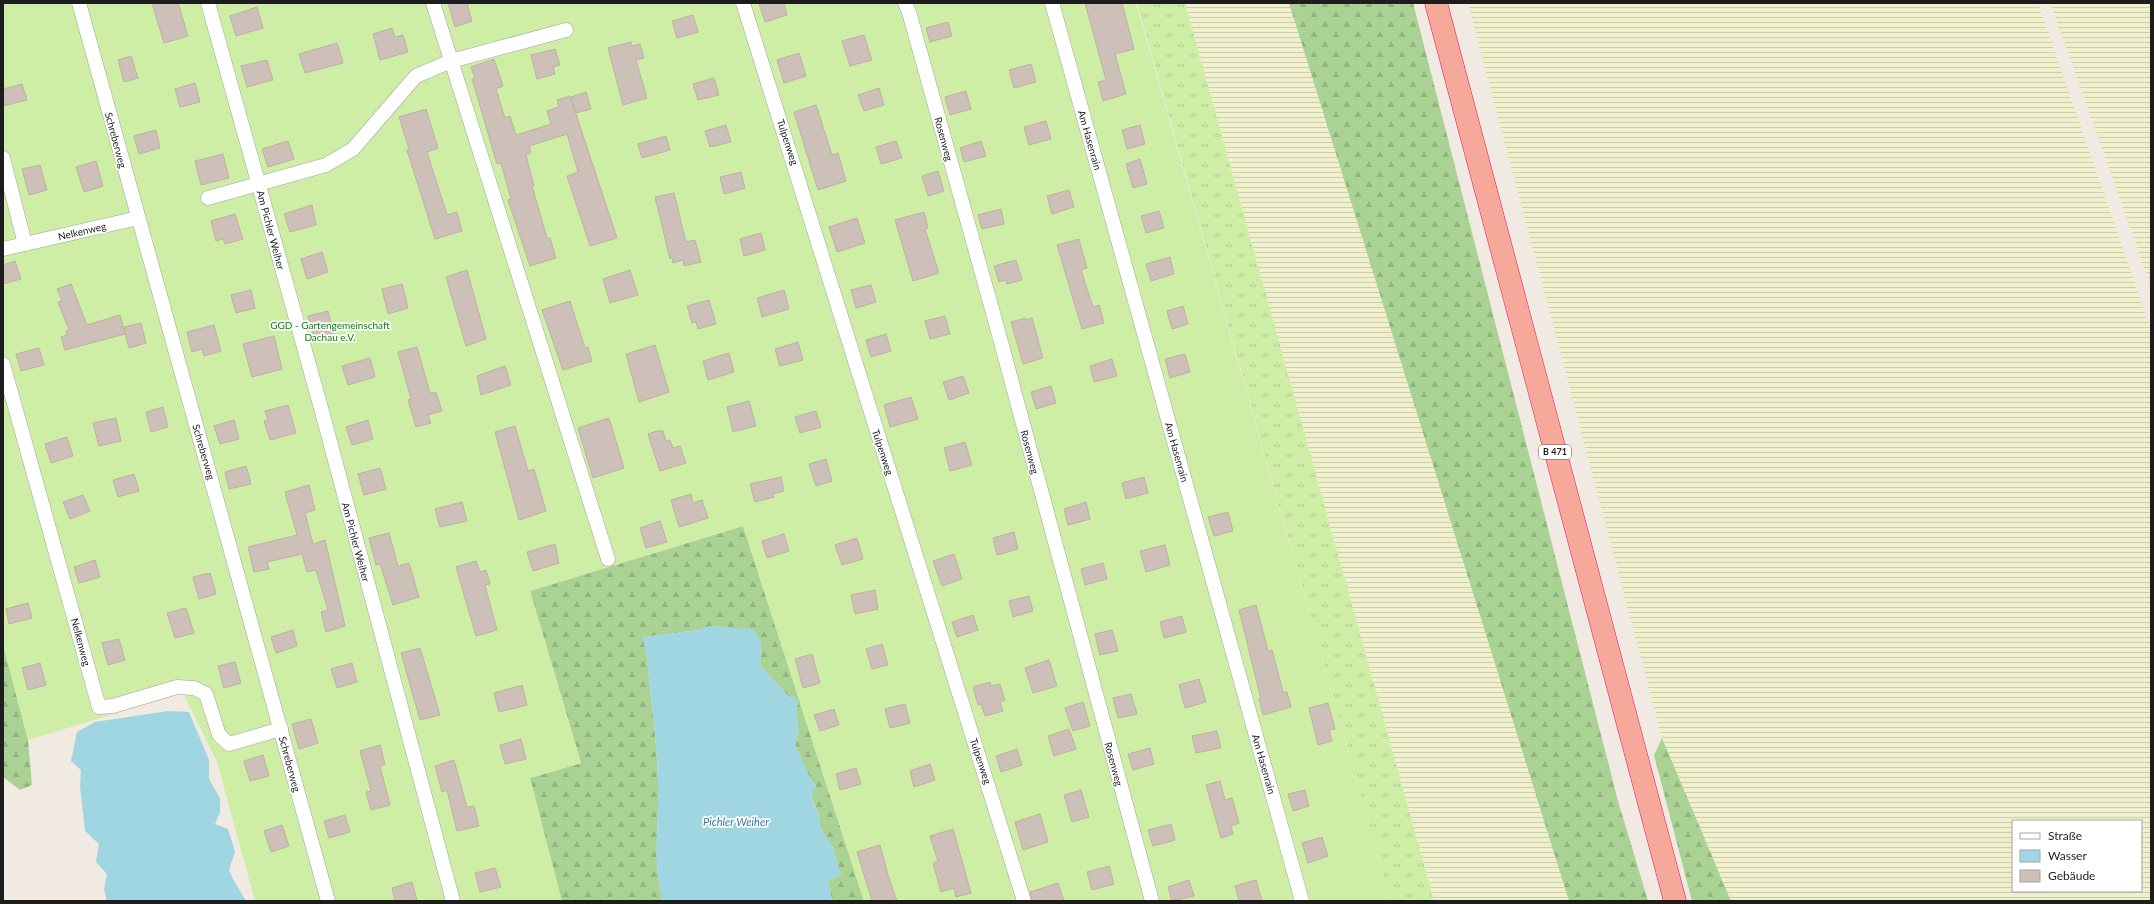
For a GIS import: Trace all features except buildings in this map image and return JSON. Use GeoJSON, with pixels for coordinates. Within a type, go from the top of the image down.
{"type":"FeatureCollection","features":[{"type":"Feature","properties":{"kind":"highway","name":"B 471"},"geometry":{"type":"LineString","coordinates":[[1436,3],[1675,901]]}},
{"type":"Feature","properties":{"kind":"street","name":"Schreberweg"},"geometry":{"type":"LineString","coordinates":[[79,3],[328,901]]}},
{"type":"Feature","properties":{"kind":"street","name":"Am Pichler Weiher"},"geometry":{"type":"LineString","coordinates":[[208,3],[259,184],[453,901]]}},
{"type":"Feature","properties":{"kind":"street"},"geometry":{"type":"LineString","coordinates":[[433,3],[608,559]]}},
{"type":"Feature","properties":{"kind":"street","name":"Tulpenweg"},"geometry":{"type":"LineString","coordinates":[[743,3],[1024,901]]}},
{"type":"Feature","properties":{"kind":"street","name":"Rosenweg"},"geometry":{"type":"LineString","coordinates":[[905,3],[911,19],[995,320],[1152,901]]}},
{"type":"Feature","properties":{"kind":"street","name":"Am Hasenrain"},"geometry":{"type":"LineString","coordinates":[[1052,3],[1302,901]]}},
{"type":"Feature","properties":{"kind":"street","name":"Am Pichler Weiher"},"geometry":{"type":"LineString","coordinates":[[208,198],[326,166],[354,149],[416,76],[451,61],[566,30]]}},
{"type":"Feature","properties":{"kind":"street"},"geometry":{"type":"LineString","coordinates":[[3,158],[5,172],[25,244]]}},
{"type":"Feature","properties":{"kind":"street","name":"Nelkenweg"},"geometry":{"type":"LineString","coordinates":[[3,249],[138,218]]}},
{"type":"Feature","properties":{"kind":"street","name":"Nelkenweg"},"geometry":{"type":"LineString","coordinates":[[3,364],[99,707],[113,706],[178,687],[194,688],[206,694],[220,735],[229,744],[281,729]]}},
{"type":"Feature","properties":{"kind":"green space","name":"GGD - Gartengemeinschaft Dachau e.V."},"geometry":{"type":"Polygon","coordinates":[[[3,3],[1136,3],[1391,901],[864,901],[743,526],[530,591],[581,763],[530,778],[562,901],[255,901],[217,762],[183,693],[28,740],[3,644],[3,3]]]}},
{"type":"Feature","properties":{"kind":"green space"},"geometry":{"type":"Polygon","coordinates":[[[1137,3],[1185,3],[1434,901],[1391,901],[1137,3]]]}},
{"type":"Feature","properties":{"kind":"green space"},"geometry":{"type":"Polygon","coordinates":[[[1185,3],[1289,3],[1569,901],[1434,901],[1185,3]]]}},
{"type":"Feature","properties":{"kind":"green space"},"geometry":{"type":"Polygon","coordinates":[[[1289,3],[1413,3],[1618,801],[1648,901],[1569,901],[1289,3]]]}},
{"type":"Feature","properties":{"kind":"green space"},"geometry":{"type":"Polygon","coordinates":[[[1468,3],[2038,3],[2151,330],[2151,901],[1731,901],[1662,738],[1468,3]]]}},
{"type":"Feature","properties":{"kind":"green space"},"geometry":{"type":"Polygon","coordinates":[[[2050,3],[2151,3],[2151,287],[2080,86],[2050,3]]]}},
{"type":"Feature","properties":{"kind":"green space"},"geometry":{"type":"Polygon","coordinates":[[[743,526],[864,901],[832,901],[828,881],[841,875],[832,846],[821,829],[819,816],[811,795],[816,786],[809,776],[795,745],[799,728],[796,713],[798,702],[794,696],[791,699],[760,665],[761,644],[754,630],[710,626],[700,630],[643,637],[647,658],[657,756],[657,859],[663,901],[561,901],[530,778],[581,763],[530,591],[743,526]]]}},
{"type":"Feature","properties":{"kind":"green space"},"geometry":{"type":"Polygon","coordinates":[[[3,644],[28,740],[32,785],[20,790],[3,777],[3,644]]]}},
{"type":"Feature","properties":{"kind":"green space"},"geometry":{"type":"Polygon","coordinates":[[[1662,738],[1731,901],[1692,901],[1654,755],[1662,738]]]}},
{"type":"Feature","properties":{"kind":"water","name":"Pichler Weiher"},"geometry":{"type":"Polygon","coordinates":[[[710,626],[754,629],[761,644],[760,665],[791,699],[794,696],[798,702],[796,713],[799,728],[795,745],[809,776],[816,786],[811,796],[819,816],[821,829],[832,846],[841,875],[828,881],[832,901],[663,901],[657,859],[657,756],[647,658],[643,637],[700,630],[710,626]]]}},
{"type":"Feature","properties":{"kind":"water"},"geometry":{"type":"Polygon","coordinates":[[[168,711],[189,712],[209,760],[209,779],[220,798],[220,812],[215,824],[228,829],[235,852],[229,870],[246,901],[107,901],[104,889],[107,874],[96,862],[99,844],[85,831],[80,787],[81,770],[71,761],[77,732],[95,722],[168,711]]]}}]}
